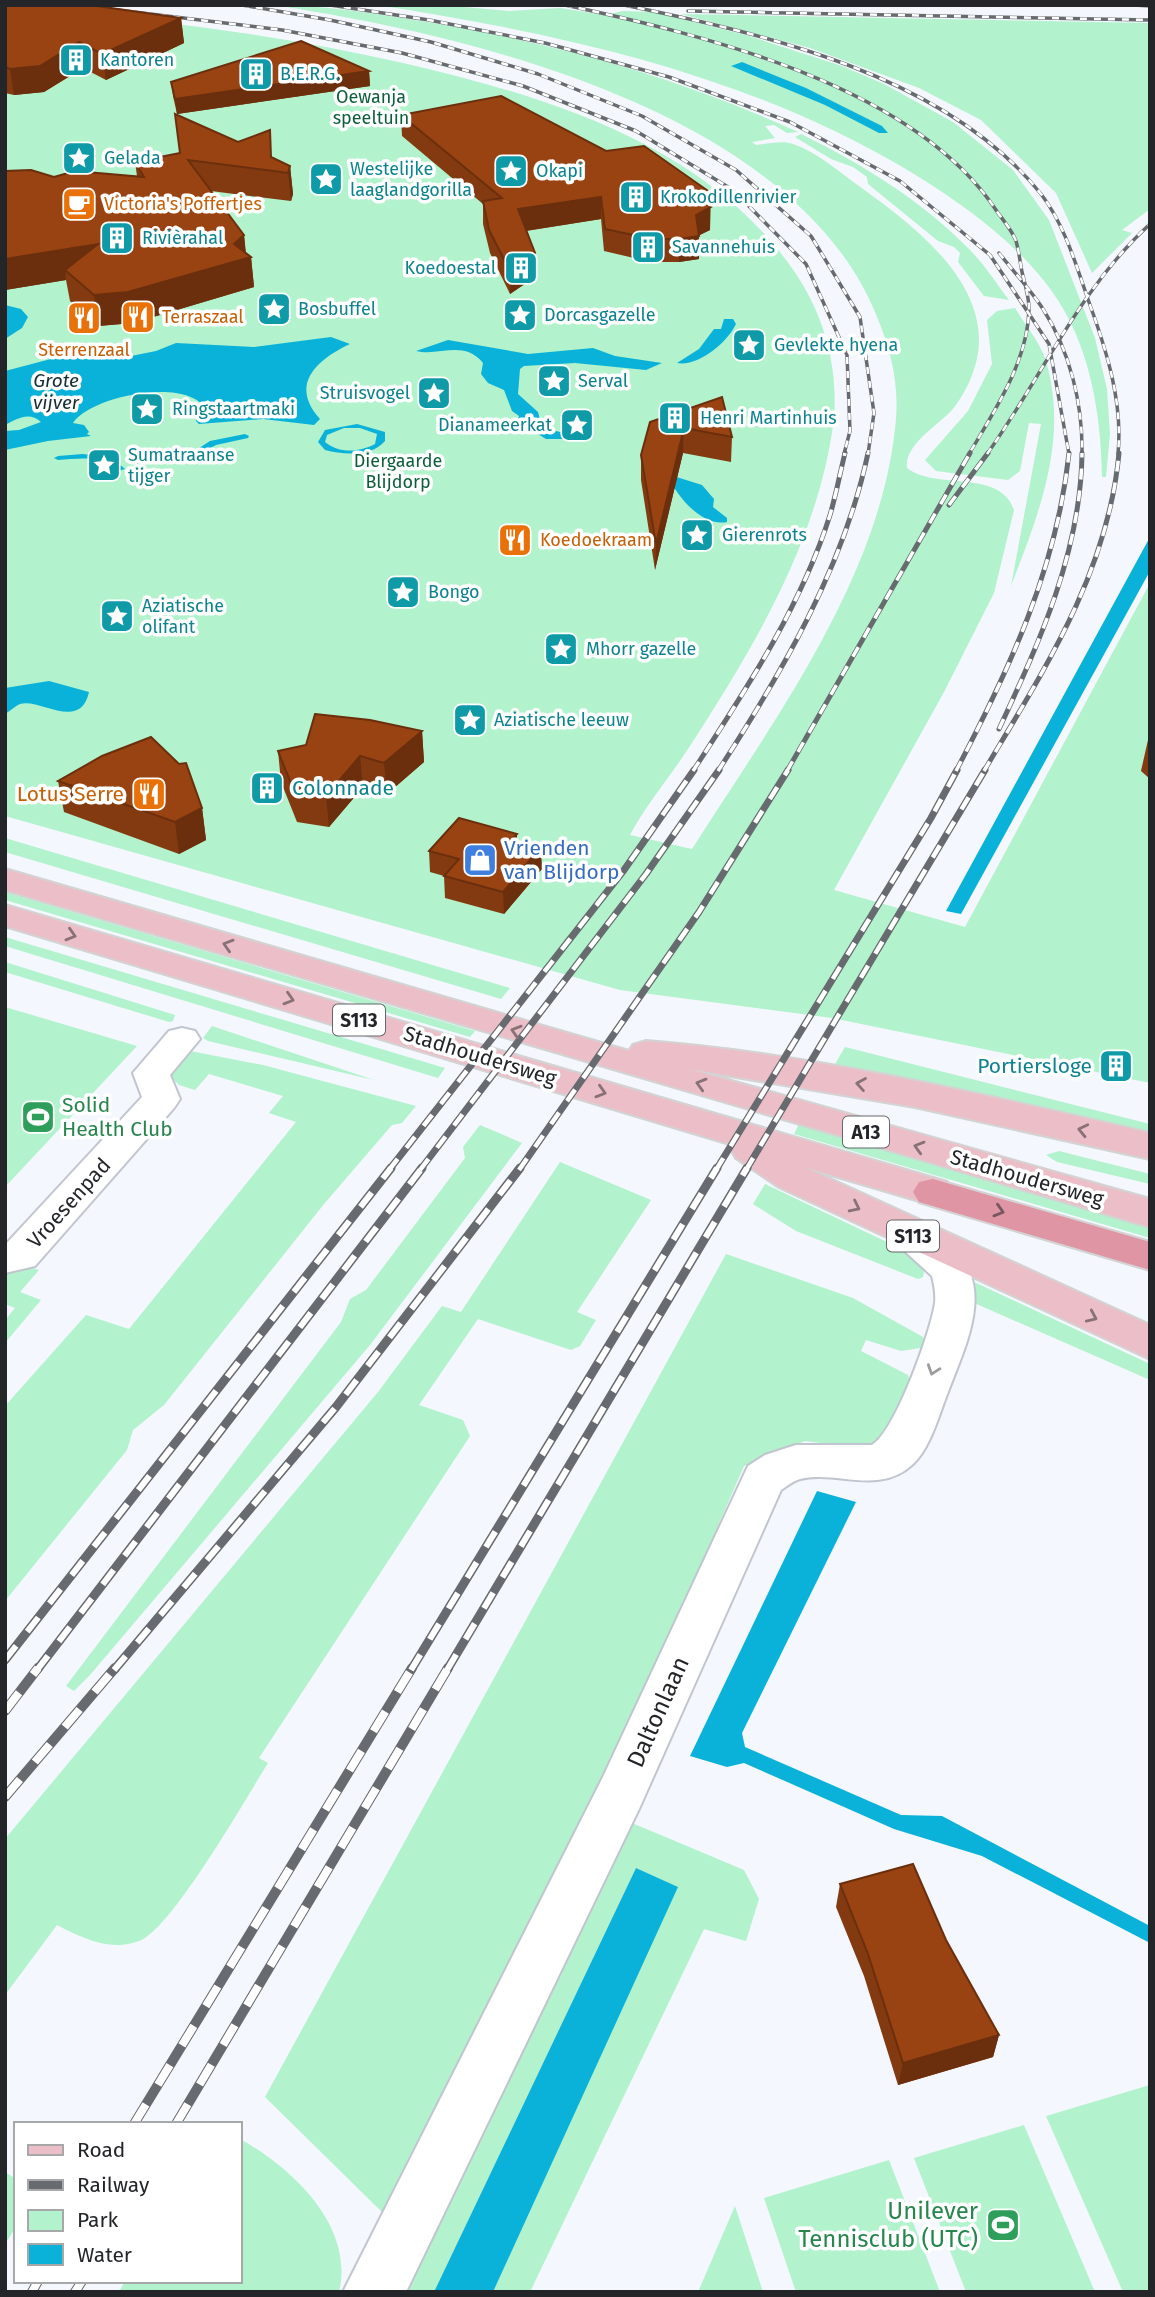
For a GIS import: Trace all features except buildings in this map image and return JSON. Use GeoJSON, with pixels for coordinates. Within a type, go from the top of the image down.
{"type":"FeatureCollection","features":[{"type":"Feature","properties":{"kind":"highway","name":"Stadhoudersweg"},"geometry":{"type":"LineString","coordinates":[[933,1192],[1150,1256]]}},
{"type":"Feature","properties":{"kind":"main road","name":"Stadhoudersweg"},"geometry":{"type":"LineString","coordinates":[[5,879],[582,1050],[1150,1213]]}},
{"type":"Feature","properties":{"kind":"main road","name":"Stadhoudersweg"},"geometry":{"type":"LineString","coordinates":[[5,915],[933,1192]]}},
{"type":"Feature","properties":{"kind":"main road","name":"Stadhoudersweg"},"geometry":{"type":"LineString","coordinates":[[582,1050],[701,1056],[983,1107],[1150,1146]]}},
{"type":"Feature","properties":{"kind":"main road","name":"Stadhoudersweg"},"geometry":{"type":"LineString","coordinates":[[713,1125],[793,1178],[1150,1343]]}},
{"type":"Feature","properties":{"kind":"street","name":"Vroesenpad"},"geometry":{"type":"LineString","coordinates":[[5,1259],[21,1256],[161,1100],[151,1073],[182,1039]]}},
{"type":"Feature","properties":{"kind":"street","name":"Daltonlaan"},"geometry":{"type":"LineString","coordinates":[[374,2292],[621,1793],[764,1478],[782,1464],[811,1459],[860,1464],[881,1461],[900,1450],[913,1426],[956,1305],[955,1282],[942,1259],[911,1234]]}},
{"type":"Feature","properties":{"kind":"green space","name":"Diergaarde Blijdorp"},"geometry":{"type":"Polygon","coordinates":[[[273,5],[366,12],[518,39],[614,64],[707,94],[798,132],[787,133],[774,125],[765,126],[775,138],[752,142],[756,145],[789,143],[816,155],[894,212],[935,249],[953,270],[967,293],[976,317],[979,343],[976,361],[962,397],[916,444],[907,460],[907,468],[919,475],[982,484],[995,489],[1007,497],[1014,510],[994,593],[944,692],[834,890],[965,927],[1150,583],[1150,1083],[832,1018],[620,990],[5,816],[5,9],[155,22],[304,43],[403,63],[512,92],[619,132],[669,158],[716,190],[758,227],[794,271],[822,325],[832,365],[835,405],[825,470],[797,554],[758,635],[712,712],[630,835],[692,849],[757,749],[820,644],[847,590],[870,534],[887,477],[896,419],[895,378],[889,351],[875,312],[833,242],[773,183],[699,134],[616,94],[527,62],[438,37],[273,5]]]}},
{"type":"Feature","properties":{"kind":"green space"},"geometry":{"type":"Polygon","coordinates":[[[377,5],[441,5],[509,11],[560,8],[605,15],[623,11],[653,12],[746,35],[842,66],[884,84],[953,122],[1013,170],[1049,220],[1095,338],[1107,389],[1110,434],[1106,477],[1102,477],[1099,428],[1091,379],[1075,333],[1064,311],[1051,290],[1023,257],[988,226],[933,186],[852,140],[788,110],[722,85],[586,45],[377,5]]]}},
{"type":"Feature","properties":{"kind":"green space"},"geometry":{"type":"Polygon","coordinates":[[[681,14],[1150,23],[1150,209],[1122,230],[1132,233],[1092,273],[1056,193],[981,120],[919,88],[810,48],[681,14]]]}},
{"type":"Feature","properties":{"kind":"green space"},"geometry":{"type":"Polygon","coordinates":[[[801,134],[890,184],[911,199],[951,231],[985,267],[1009,300],[984,296],[958,262],[960,253],[954,247],[938,241],[868,184],[867,177],[853,167],[831,159],[795,137],[801,134]]]}},
{"type":"Feature","properties":{"kind":"green space"},"geometry":{"type":"Polygon","coordinates":[[[1015,308],[1045,358],[1052,388],[1054,417],[1053,446],[1041,503],[1011,586],[1041,424],[1029,423],[1020,471],[1008,480],[936,471],[925,460],[968,411],[992,364],[987,320],[997,311],[1015,308]]]}},
{"type":"Feature","properties":{"kind":"green space"},"geometry":{"type":"Polygon","coordinates":[[[5,838],[510,988],[501,999],[5,852],[5,838]]]}},
{"type":"Feature","properties":{"kind":"green space"},"geometry":{"type":"Polygon","coordinates":[[[5,892],[475,1031],[470,1037],[5,900],[5,892]]]}},
{"type":"Feature","properties":{"kind":"green space"},"geometry":{"type":"Polygon","coordinates":[[[5,937],[445,1068],[438,1078],[5,946],[5,937]]]}},
{"type":"Feature","properties":{"kind":"green space"},"geometry":{"type":"Polygon","coordinates":[[[5,962],[175,1015],[173,1021],[169,1022],[5,972],[5,962]]]}},
{"type":"Feature","properties":{"kind":"green space","name":"Solid Health Club"},"geometry":{"type":"Polygon","coordinates":[[[5,1007],[137,1046],[5,1187],[5,1007]]]}},
{"type":"Feature","properties":{"kind":"green space"},"geometry":{"type":"Polygon","coordinates":[[[212,1026],[374,1080],[208,1041],[203,1038],[212,1026]]]}},
{"type":"Feature","properties":{"kind":"green space"},"geometry":{"type":"Polygon","coordinates":[[[845,1047],[1150,1124],[1150,1136],[831,1071],[845,1047]]]}},
{"type":"Feature","properties":{"kind":"green space"},"geometry":{"type":"Polygon","coordinates":[[[190,1051],[263,1065],[416,1106],[402,1123],[392,1125],[324,1204],[164,1405],[133,1430],[127,1450],[5,1601],[5,1406],[86,1315],[129,1329],[296,1122],[269,1113],[283,1096],[209,1074],[195,1090],[179,1085],[172,1078],[172,1069],[190,1051]]]}},
{"type":"Feature","properties":{"kind":"green space"},"geometry":{"type":"Polygon","coordinates":[[[799,1124],[1150,1226],[1150,1238],[794,1134],[799,1124]]]}},
{"type":"Feature","properties":{"kind":"green space"},"geometry":{"type":"Polygon","coordinates":[[[480,1125],[522,1143],[370,1345],[90,1675],[74,1691],[66,1686],[341,1322],[350,1299],[366,1290],[465,1158],[463,1147],[480,1125]]]}},
{"type":"Feature","properties":{"kind":"green space"},"geometry":{"type":"Polygon","coordinates":[[[1059,1151],[1150,1174],[1150,1184],[1057,1162],[1046,1155],[1059,1151]]]}},
{"type":"Feature","properties":{"kind":"green space"},"geometry":{"type":"Polygon","coordinates":[[[560,1162],[651,1200],[577,1312],[596,1320],[580,1346],[571,1350],[478,1319],[419,1405],[463,1420],[470,1436],[259,1758],[268,1763],[188,1889],[153,1932],[139,1941],[117,1945],[96,1942],[57,1925],[5,1995],[5,1839],[378,1392],[442,1306],[461,1312],[560,1162]]]}},
{"type":"Feature","properties":{"kind":"green space"},"geometry":{"type":"Polygon","coordinates":[[[765,1184],[910,1253],[924,1272],[923,1277],[918,1279],[796,1231],[753,1204],[765,1184]]]}},
{"type":"Feature","properties":{"kind":"green space"},"geometry":{"type":"Polygon","coordinates":[[[726,1254],[853,1298],[923,1337],[927,1347],[901,1351],[866,1340],[861,1351],[908,1375],[912,1387],[875,1450],[805,1441],[744,1466],[663,1652],[384,2214],[265,2097],[726,1254]]]}},
{"type":"Feature","properties":{"kind":"green space"},"geometry":{"type":"Polygon","coordinates":[[[16,1262],[39,1270],[20,1292],[41,1300],[5,1343],[5,1320],[15,1308],[5,1304],[5,1264],[16,1262]]]}},
{"type":"Feature","properties":{"kind":"green space"},"geometry":{"type":"Polygon","coordinates":[[[961,1276],[1150,1364],[1150,1380],[972,1302],[961,1276]]]}},
{"type":"Feature","properties":{"kind":"green space"},"geometry":{"type":"Polygon","coordinates":[[[632,1823],[744,1870],[759,1899],[746,1941],[704,1929],[530,2292],[493,2292],[677,1887],[636,1868],[434,2292],[403,2292],[632,1823]]]}},
{"type":"Feature","properties":{"kind":"green space"},"geometry":{"type":"Polygon","coordinates":[[[1150,2085],[1150,2292],[1123,2292],[1046,2116],[1150,2085]]]}},
{"type":"Feature","properties":{"kind":"green space","name":"Unilever Tennisclub (UTC)"},"geometry":{"type":"Polygon","coordinates":[[[1024,2125],[1095,2292],[966,2292],[914,2158],[1024,2125]]]}},
{"type":"Feature","properties":{"kind":"green space"},"geometry":{"type":"Polygon","coordinates":[[[242,2140],[280,2166],[298,2183],[315,2202],[338,2244],[341,2268],[339,2292],[119,2292],[124,2283],[242,2283],[242,2140]]]}},
{"type":"Feature","properties":{"kind":"green space","name":"Unilever Tennisclub (UTC)"},"geometry":{"type":"Polygon","coordinates":[[[889,2160],[940,2292],[796,2292],[764,2198],[889,2160]]]}},
{"type":"Feature","properties":{"kind":"green space"},"geometry":{"type":"Polygon","coordinates":[[[5,2172],[14,2178],[14,2230],[5,2244],[5,2172]]]}},
{"type":"Feature","properties":{"kind":"green space"},"geometry":{"type":"Polygon","coordinates":[[[735,2206],[763,2292],[698,2292],[735,2206]]]}},
{"type":"Feature","properties":{"kind":"water"},"geometry":{"type":"Polygon","coordinates":[[[742,62],[806,88],[882,126],[888,133],[879,133],[825,105],[731,66],[742,62]]]}},
{"type":"Feature","properties":{"kind":"water"},"geometry":{"type":"Polygon","coordinates":[[[5,305],[21,309],[28,317],[22,328],[5,339],[5,305]]]}},
{"type":"Feature","properties":{"kind":"water"},"geometry":{"type":"Polygon","coordinates":[[[724,319],[733,319],[736,324],[719,346],[694,361],[677,363],[699,349],[714,329],[721,329],[724,319]]]}},
{"type":"Feature","properties":{"kind":"water","name":"Grote vijver"},"geometry":{"type":"Polygon","coordinates":[[[331,337],[350,344],[327,358],[311,375],[307,395],[311,407],[320,419],[314,425],[263,419],[199,424],[196,421],[198,413],[206,411],[197,400],[182,394],[141,393],[99,404],[83,413],[73,423],[84,425],[89,432],[87,434],[91,436],[5,450],[5,431],[19,430],[41,422],[28,417],[5,425],[5,371],[66,355],[121,358],[156,351],[176,343],[254,347],[331,337]]]}},
{"type":"Feature","properties":{"kind":"water"},"geometry":{"type":"Polygon","coordinates":[[[448,340],[528,354],[593,348],[615,356],[662,363],[646,370],[575,363],[524,366],[520,369],[518,394],[538,412],[542,427],[585,439],[546,439],[517,421],[519,416],[512,411],[504,390],[488,383],[481,374],[483,363],[475,356],[459,350],[416,351],[448,340]]]}},
{"type":"Feature","properties":{"kind":"water"},"geometry":{"type":"Polygon","coordinates":[[[357,424],[385,432],[385,441],[365,452],[332,452],[325,450],[318,442],[325,430],[357,424]],[[344,428],[327,435],[325,442],[343,450],[363,449],[375,444],[377,434],[360,428],[344,428]]]}},
{"type":"Feature","properties":{"kind":"water"},"geometry":{"type":"Polygon","coordinates":[[[667,474],[702,485],[714,499],[713,507],[727,518],[727,522],[708,520],[699,515],[683,500],[667,474]]]}},
{"type":"Feature","properties":{"kind":"water"},"geometry":{"type":"Polygon","coordinates":[[[1150,537],[1150,571],[961,914],[946,911],[1150,537]]]}},
{"type":"Feature","properties":{"kind":"water"},"geometry":{"type":"Polygon","coordinates":[[[49,681],[89,692],[84,704],[77,710],[68,712],[28,703],[20,704],[5,714],[5,688],[49,681]]]}},
{"type":"Feature","properties":{"kind":"water"},"geometry":{"type":"Polygon","coordinates":[[[817,1491],[856,1502],[742,1733],[745,1747],[901,1815],[942,1816],[1150,1926],[1150,1943],[982,1856],[894,1829],[744,1763],[727,1767],[690,1756],[817,1491]]]}},
{"type":"Feature","properties":{"kind":"water"},"geometry":{"type":"Polygon","coordinates":[[[636,1868],[678,1887],[493,2292],[434,2292],[636,1868]]]}},
{"type":"Feature","properties":{"kind":"waterway"},"geometry":{"type":"LineString","coordinates":[[196,458],[194,454],[213,443],[245,436]]}},
{"type":"Feature","properties":{"kind":"waterway"},"geometry":{"type":"LineString","coordinates":[[58,458],[101,458],[109,460],[121,469]]}},
{"type":"Feature","properties":{"kind":"railway"},"geometry":{"type":"LineString","coordinates":[[76,5],[282,30],[402,53],[523,86],[636,131],[733,190],[806,264],[847,355],[850,431],[844,454]]}},
{"type":"Feature","properties":{"kind":"railway"},"geometry":{"type":"LineString","coordinates":[[242,5],[330,20],[431,42],[538,74],[642,116],[736,170],[811,236],[860,317],[874,413],[868,454]]}},
{"type":"Feature","properties":{"kind":"railway"},"geometry":{"type":"LineString","coordinates":[[330,5],[429,20],[545,43],[669,77],[790,122],[900,181],[990,255],[1029,313]]}},
{"type":"Feature","properties":{"kind":"railway"},"geometry":{"type":"LineString","coordinates":[[565,5],[741,50],[802,72],[860,98],[913,129],[959,167],[996,210],[1014,237],[1026,287]]}},
{"type":"Feature","properties":{"kind":"railway"},"geometry":{"type":"LineString","coordinates":[[624,5],[793,46],[850,66],[904,90],[956,118],[1002,153],[1041,194],[1070,247],[1087,298]]}},
{"type":"Feature","properties":{"kind":"railway"},"geometry":{"type":"LineString","coordinates":[[1134,5],[1150,6]]}},
{"type":"Feature","properties":{"kind":"railway"},"geometry":{"type":"LineString","coordinates":[[688,11],[1150,20]]}},
{"type":"Feature","properties":{"kind":"railway"},"geometry":{"type":"LineString","coordinates":[[1087,298],[1125,249],[1150,224]]}},
{"type":"Feature","properties":{"kind":"railway"},"geometry":{"type":"LineString","coordinates":[[999,253],[1026,287]]}},
{"type":"Feature","properties":{"kind":"railway"},"geometry":{"type":"LineString","coordinates":[[1026,287],[1059,339]]}},
{"type":"Feature","properties":{"kind":"railway"},"geometry":{"type":"LineString","coordinates":[[1026,287],[1029,313]]}},
{"type":"Feature","properties":{"kind":"railway"},"geometry":{"type":"LineString","coordinates":[[1059,339],[1087,298]]}},
{"type":"Feature","properties":{"kind":"railway"},"geometry":{"type":"LineString","coordinates":[[1087,298],[1102,341],[1116,397],[1118,454]]}},
{"type":"Feature","properties":{"kind":"railway"},"geometry":{"type":"LineString","coordinates":[[969,454],[1016,366],[1023,347],[1029,313]]}},
{"type":"Feature","properties":{"kind":"railway"},"geometry":{"type":"LineString","coordinates":[[1029,313],[1049,344],[1051,353]]}},
{"type":"Feature","properties":{"kind":"railway"},"geometry":{"type":"LineString","coordinates":[[1051,353],[1059,339]]}},
{"type":"Feature","properties":{"kind":"railway"},"geometry":{"type":"LineString","coordinates":[[1059,339],[1077,398],[1082,453]]}},
{"type":"Feature","properties":{"kind":"railway"},"geometry":{"type":"LineString","coordinates":[[987,454],[1051,353]]}},
{"type":"Feature","properties":{"kind":"railway"},"geometry":{"type":"LineString","coordinates":[[1051,353],[1069,454]]}},
{"type":"Feature","properties":{"kind":"railway"},"geometry":{"type":"LineString","coordinates":[[693,771],[770,647],[804,583],[830,515],[845,453]]}},
{"type":"Feature","properties":{"kind":"railway"},"geometry":{"type":"LineString","coordinates":[[718,771],[787,658],[827,578],[857,495],[868,453]]}},
{"type":"Feature","properties":{"kind":"railway"},"geometry":{"type":"LineString","coordinates":[[787,771],[970,453]]}},
{"type":"Feature","properties":{"kind":"railway"},"geometry":{"type":"LineString","coordinates":[[949,505],[988,453]]}},
{"type":"Feature","properties":{"kind":"railway"},"geometry":{"type":"LineString","coordinates":[[999,729],[1056,595],[1074,525],[1082,453]]}},
{"type":"Feature","properties":{"kind":"railway"},"geometry":{"type":"LineString","coordinates":[[984,771],[1050,658],[1087,580],[1113,497],[1119,453]]}},
{"type":"Feature","properties":{"kind":"railway"},"geometry":{"type":"LineString","coordinates":[[956,771],[1012,656],[1042,578],[1063,496],[1069,454]]}},
{"type":"Feature","properties":{"kind":"railway"},"geometry":{"type":"LineString","coordinates":[[389,1170],[624,870],[694,770]]}},
{"type":"Feature","properties":{"kind":"railway"},"geometry":{"type":"LineString","coordinates":[[420,1170],[646,874],[719,770]]}},
{"type":"Feature","properties":{"kind":"railway"},"geometry":{"type":"LineString","coordinates":[[519,1170],[699,912],[788,770]]}},
{"type":"Feature","properties":{"kind":"railway"},"geometry":{"type":"LineString","coordinates":[[716,1170],[931,818],[957,770]]}},
{"type":"Feature","properties":{"kind":"railway"},"geometry":{"type":"LineString","coordinates":[[746,1170],[985,770]]}},
{"type":"Feature","properties":{"kind":"railway"},"geometry":{"type":"LineString","coordinates":[[5,1660],[391,1168]]}},
{"type":"Feature","properties":{"kind":"railway"},"geometry":{"type":"LineString","coordinates":[[37,1670],[422,1168]]}},
{"type":"Feature","properties":{"kind":"railway"},"geometry":{"type":"LineString","coordinates":[[114,1670],[336,1407],[520,1168]]}},
{"type":"Feature","properties":{"kind":"railway"},"geometry":{"type":"LineString","coordinates":[[411,1670],[717,1168]]}},
{"type":"Feature","properties":{"kind":"railway"},"geometry":{"type":"LineString","coordinates":[[447,1670],[747,1168]]}},
{"type":"Feature","properties":{"kind":"railway"},"geometry":{"type":"LineString","coordinates":[[5,1711],[38,1668]]}},
{"type":"Feature","properties":{"kind":"railway"},"geometry":{"type":"LineString","coordinates":[[5,1797],[115,1668]]}},
{"type":"Feature","properties":{"kind":"railway"},"geometry":{"type":"LineString","coordinates":[[135,2122],[412,1668]]}},
{"type":"Feature","properties":{"kind":"railway"},"geometry":{"type":"LineString","coordinates":[[177,2122],[448,1668]]}},
{"type":"Feature","properties":{"kind":"railway"},"geometry":{"type":"LineString","coordinates":[[32,2292],[37,2283]]}},
{"type":"Feature","properties":{"kind":"railway"},"geometry":{"type":"LineString","coordinates":[[75,2292],[81,2283]]}},
{"type":"Feature","properties":{"kind":"place","name":"Kantoren"},"geometry":{"type":"Point","coordinates":[76,60]}},
{"type":"Feature","properties":{"kind":"place","name":"B.E.R.G."},"geometry":{"type":"Point","coordinates":[256,74]}},
{"type":"Feature","properties":{"kind":"place","name":"Gelada"},"geometry":{"type":"Point","coordinates":[79,158]}},
{"type":"Feature","properties":{"kind":"place","name":"Okapi"},"geometry":{"type":"Point","coordinates":[511,171]}},
{"type":"Feature","properties":{"kind":"place","name":"Westelijke laaglandgorilla"},"geometry":{"type":"Point","coordinates":[326,179]}},
{"type":"Feature","properties":{"kind":"place","name":"Krokodillenrivier"},"geometry":{"type":"Point","coordinates":[636,197]}},
{"type":"Feature","properties":{"kind":"place","name":"Victoria's Poffertjes"},"geometry":{"type":"Point","coordinates":[79,204]}},
{"type":"Feature","properties":{"kind":"place","name":"Rivièrahal"},"geometry":{"type":"Point","coordinates":[117,238]}},
{"type":"Feature","properties":{"kind":"place","name":"Savannehuis"},"geometry":{"type":"Point","coordinates":[648,247]}},
{"type":"Feature","properties":{"kind":"place","name":"Koedoestal"},"geometry":{"type":"Point","coordinates":[521,268]}},
{"type":"Feature","properties":{"kind":"place","name":"Bosbuffel"},"geometry":{"type":"Point","coordinates":[274,309]}},
{"type":"Feature","properties":{"kind":"place","name":"Dorcasgazelle"},"geometry":{"type":"Point","coordinates":[520,315]}},
{"type":"Feature","properties":{"kind":"place","name":"Terraszaal"},"geometry":{"type":"Point","coordinates":[138,317]}},
{"type":"Feature","properties":{"kind":"place","name":"Sterrenzaal"},"geometry":{"type":"Point","coordinates":[84,318]}},
{"type":"Feature","properties":{"kind":"place","name":"Gevlekte hyena"},"geometry":{"type":"Point","coordinates":[749,345]}},
{"type":"Feature","properties":{"kind":"place","name":"Serval"},"geometry":{"type":"Point","coordinates":[554,381]}},
{"type":"Feature","properties":{"kind":"place","name":"Struisvogel"},"geometry":{"type":"Point","coordinates":[434,393]}},
{"type":"Feature","properties":{"kind":"place","name":"Ringstaartmaki"},"geometry":{"type":"Point","coordinates":[147,409]}},
{"type":"Feature","properties":{"kind":"place","name":"Henri Martinhuis"},"geometry":{"type":"Point","coordinates":[675,418]}},
{"type":"Feature","properties":{"kind":"place","name":"Dianameerkat"},"geometry":{"type":"Point","coordinates":[577,425]}},
{"type":"Feature","properties":{"kind":"place","name":"Sumatraanse tijger"},"geometry":{"type":"Point","coordinates":[104,465]}},
{"type":"Feature","properties":{"kind":"place","name":"Gierenrots"},"geometry":{"type":"Point","coordinates":[697,535]}},
{"type":"Feature","properties":{"kind":"place","name":"Koedoekraam"},"geometry":{"type":"Point","coordinates":[515,540]}},
{"type":"Feature","properties":{"kind":"place","name":"Bongo"},"geometry":{"type":"Point","coordinates":[403,592]}},
{"type":"Feature","properties":{"kind":"place","name":"Aziatische olifant"},"geometry":{"type":"Point","coordinates":[117,616]}},
{"type":"Feature","properties":{"kind":"place","name":"Mhorr gazelle"},"geometry":{"type":"Point","coordinates":[561,649]}},
{"type":"Feature","properties":{"kind":"place","name":"Aziatische leeuw"},"geometry":{"type":"Point","coordinates":[470,720]}},
{"type":"Feature","properties":{"kind":"place","name":"Colonnade"},"geometry":{"type":"Point","coordinates":[267,788]}},
{"type":"Feature","properties":{"kind":"place","name":"Lotus Serre"},"geometry":{"type":"Point","coordinates":[149,794]}},
{"type":"Feature","properties":{"kind":"place","name":"Vrienden van Blijdorp"},"geometry":{"type":"Point","coordinates":[480,860]}},
{"type":"Feature","properties":{"kind":"place","name":"Portiersloge"},"geometry":{"type":"Point","coordinates":[1116,1066]}},
{"type":"Feature","properties":{"kind":"place","name":"Solid Health Club"},"geometry":{"type":"Point","coordinates":[38,1117]}},
{"type":"Feature","properties":{"kind":"place","name":"Unilever Tennisclub (UTC)"},"geometry":{"type":"Point","coordinates":[1003,2225]}},
{"type":"Feature","properties":{"kind":"park label","name":"Oewanja speeltuin"},"geometry":{"type":"Point","coordinates":[371,107]}}]}
